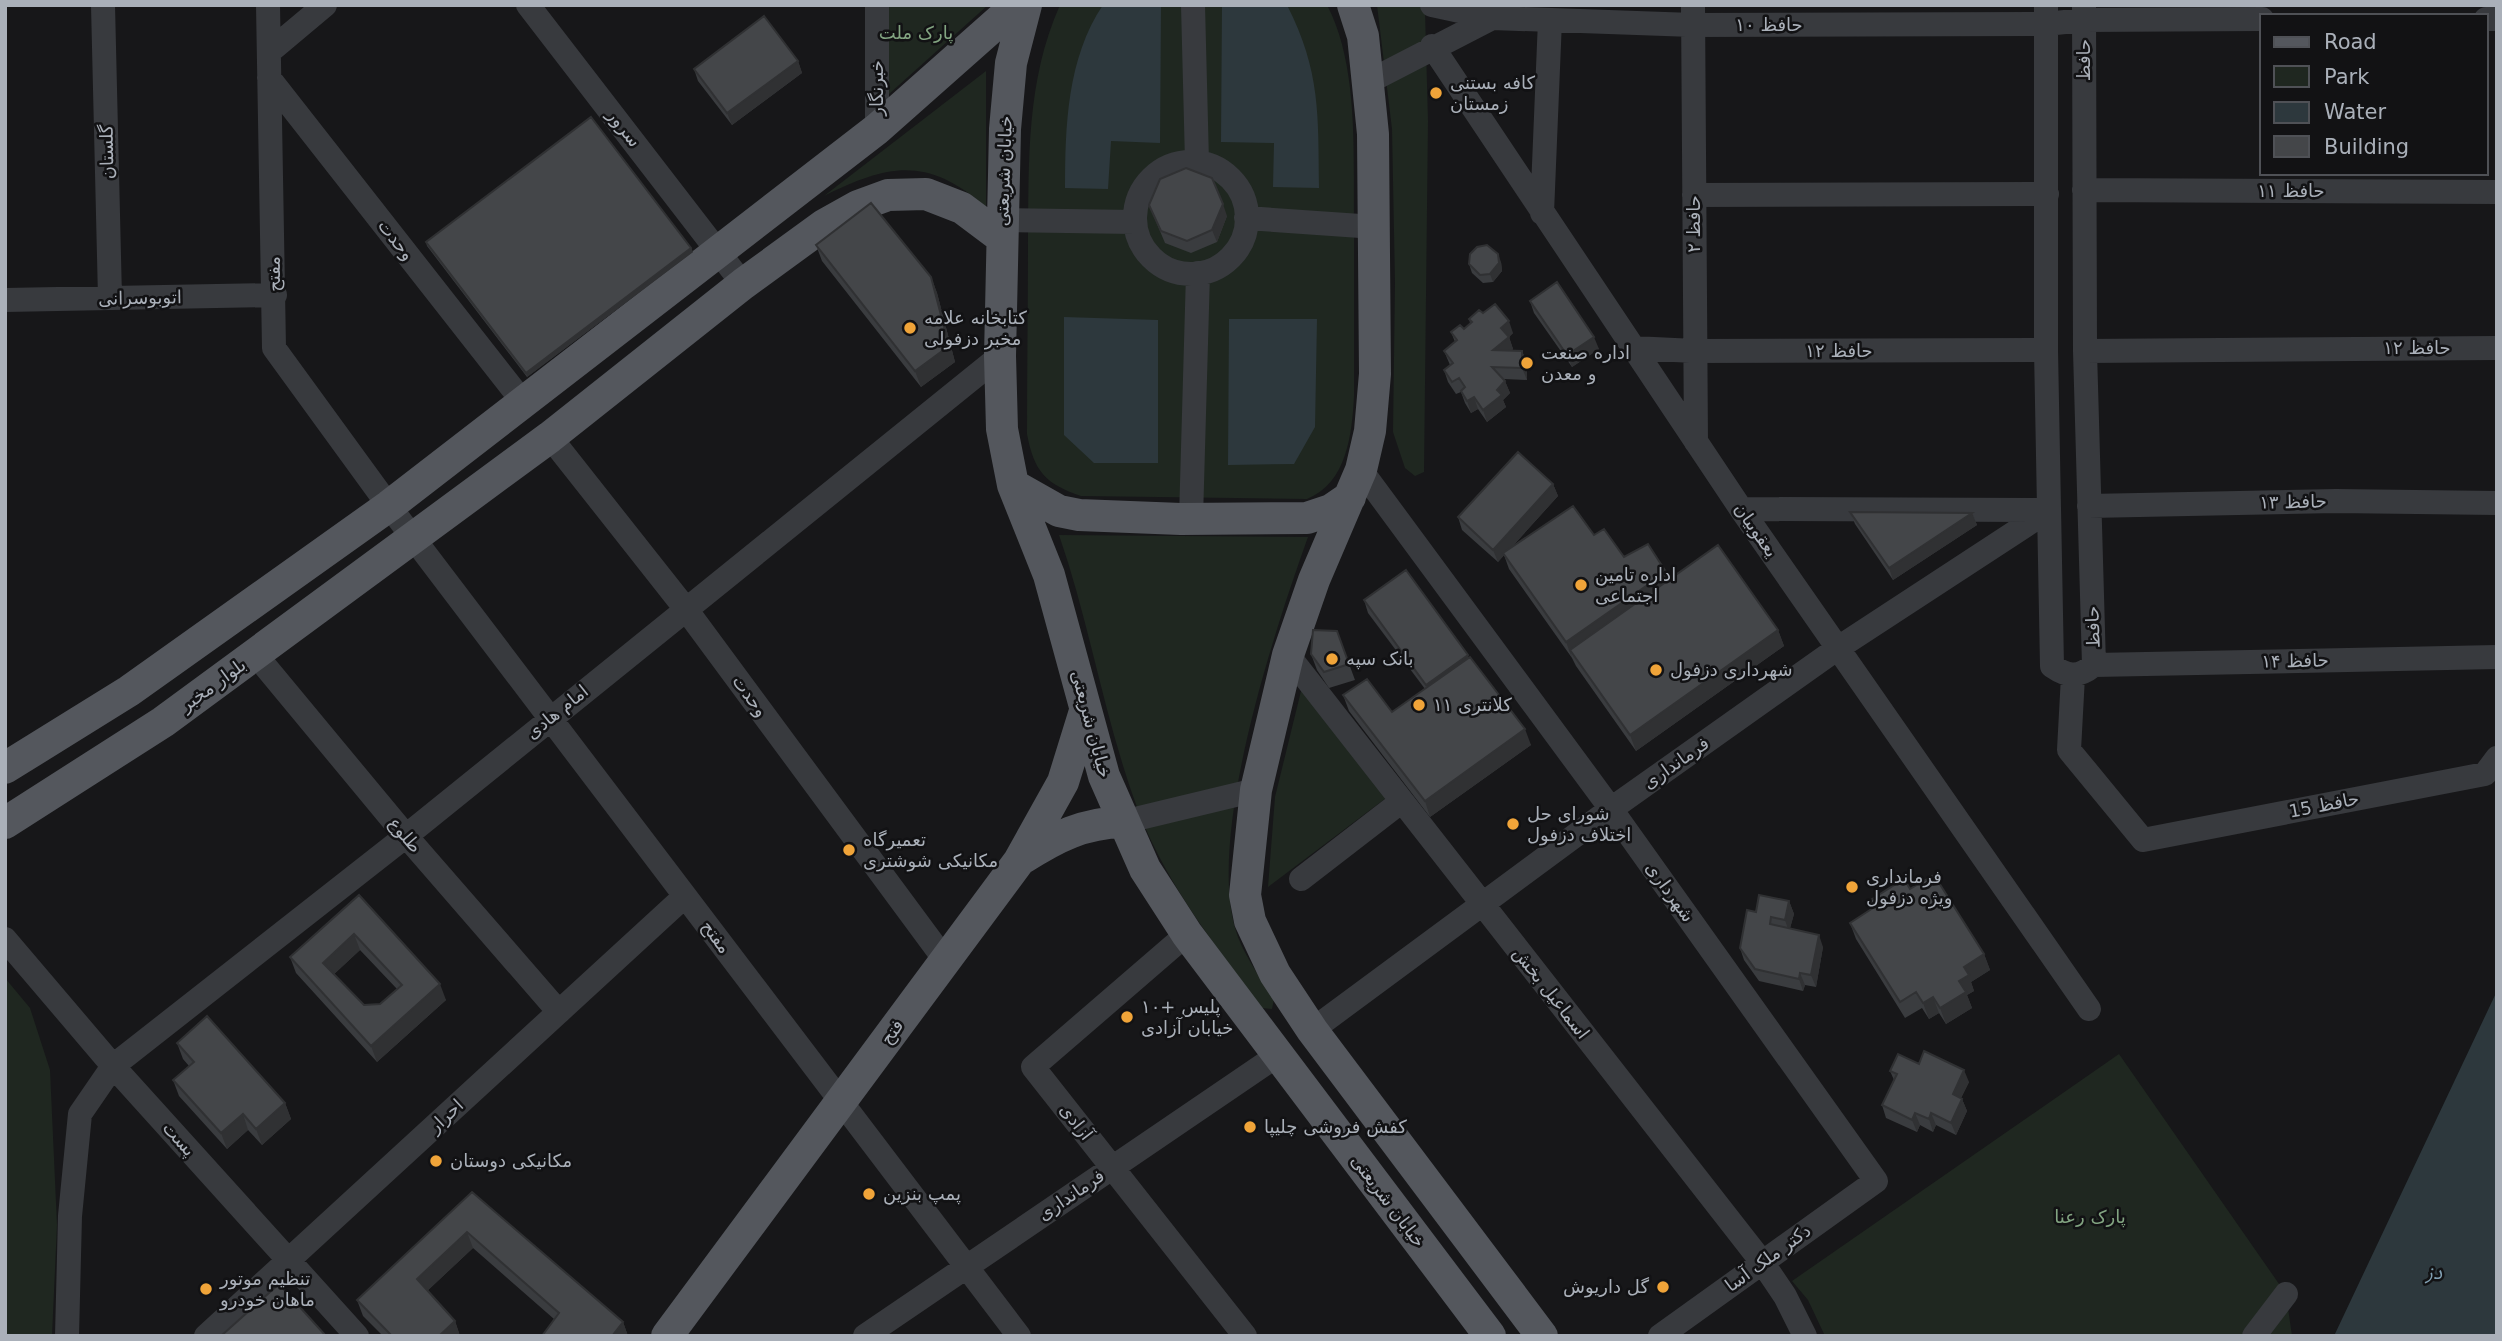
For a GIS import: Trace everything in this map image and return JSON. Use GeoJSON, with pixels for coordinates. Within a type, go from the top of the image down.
{"type":"FeatureCollection","features":[{"type":"Feature","properties":{"kind":"main road"},"geometry":{"type":"LineString","coordinates":[[5,768],[129,691],[389,506],[877,130],[1017,5]]}},
{"type":"Feature","properties":{"kind":"main road","name":"خیابان شریعتی"},"geometry":{"type":"LineString","coordinates":[[1026,5],[1011,63],[1005,129],[1000,356],[1002,429],[1013,485],[1049,575],[1104,776],[1145,869],[1187,934],[1490,1336]]}},
{"type":"Feature","properties":{"kind":"main road"},"geometry":{"type":"LineString","coordinates":[[1353,5],[1363,36],[1368,82],[1375,227],[1375,374],[1370,430],[1356,484],[1314,580],[1288,656],[1256,790],[1245,895],[1250,921],[1275,974],[1312,1030],[1542,1336]]}},
{"type":"Feature","properties":{"kind":"main road","name":"بلوار مخبر"},"geometry":{"type":"LineString","coordinates":[[5,823],[163,722],[550,437],[743,284],[824,225],[858,206],[888,195],[926,194],[962,208],[1002,229]]}},
{"type":"Feature","properties":{"kind":"main road"},"geometry":{"type":"LineString","coordinates":[[1013,485],[1038,502],[1069,513],[1192,519],[1307,518],[1331,510],[1356,484]]}},
{"type":"Feature","properties":{"kind":"main road","name":"فتح"},"geometry":{"type":"LineString","coordinates":[[667,1336],[1019,861],[1063,782],[1085,711]]}},
{"type":"Feature","properties":{"kind":"main road"},"geometry":{"type":"LineString","coordinates":[[1019,861],[1057,836],[1077,828],[1124,822]]}},
{"type":"Feature","properties":{"kind":"main road"},"geometry":{"type":"LineString","coordinates":[[1278,1055],[1312,1030]]}},
{"type":"Feature","properties":{"kind":"street","name":"گلستان"},"geometry":{"type":"LineString","coordinates":[[103,5],[110,298]]}},
{"type":"Feature","properties":{"kind":"street","name":"مفتح"},"geometry":{"type":"LineString","coordinates":[[268,5],[274,348],[389,506],[1019,1336]]}},
{"type":"Feature","properties":{"kind":"street"},"geometry":{"type":"LineString","coordinates":[[269,52],[325,5]]}},
{"type":"Feature","properties":{"kind":"street","name":"سرور"},"geometry":{"type":"LineString","coordinates":[[528,5],[743,284]]}},
{"type":"Feature","properties":{"kind":"street","name":"خبرنگار"},"geometry":{"type":"LineString","coordinates":[[877,5],[877,130]]}},
{"type":"Feature","properties":{"kind":"street"},"geometry":{"type":"LineString","coordinates":[[1193,5],[1197,162]]}},
{"type":"Feature","properties":{"kind":"street","name":"حافظ ۱۰"},"geometry":{"type":"LineString","coordinates":[[1432,5],[1492,18],[1550,20],[1693,15],[2084,13]]}},
{"type":"Feature","properties":{"kind":"street"},"geometry":{"type":"LineString","coordinates":[[2084,13],[2260,19]]}},
{"type":"Feature","properties":{"kind":"street","name":"حافظ"},"geometry":{"type":"LineString","coordinates":[[2084,13],[2085,351],[2089,506],[2083,671],[2069,750],[2143,839]]}},
{"type":"Feature","properties":{"kind":"street","name":"حافظ ۲"},"geometry":{"type":"LineString","coordinates":[[1693,15],[1696,442]]}},
{"type":"Feature","properties":{"kind":"street"},"geometry":{"type":"LineString","coordinates":[[2046,15],[2046,350],[2052,666],[2083,671]]}},
{"type":"Feature","properties":{"kind":"street"},"geometry":{"type":"LineString","coordinates":[[1368,82],[1492,18]]}},
{"type":"Feature","properties":{"kind":"street"},"geometry":{"type":"LineString","coordinates":[[1542,213],[1550,20]]}},
{"type":"Feature","properties":{"kind":"street","name":"یعقوبیان"},"geometry":{"type":"LineString","coordinates":[[1432,47],[1741,509],[2089,1009]]}},
{"type":"Feature","properties":{"kind":"street","name":"وحدت"},"geometry":{"type":"LineString","coordinates":[[269,78],[523,402]]}},
{"type":"Feature","properties":{"kind":"street"},"geometry":{"type":"LineString","coordinates":[[1197,162],[1211,166],[1233,181],[1245,204],[1247,218],[1240,244],[1233,255],[1211,270],[1198,273],[1185,273],[1161,265],[1143,246],[1135,222],[1140,195],[1152,178],[1170,166],[1197,162]]}},
{"type":"Feature","properties":{"kind":"street","name":"حافظ ۱۱"},"geometry":{"type":"LineString","coordinates":[[2084,190],[2497,192]]}},
{"type":"Feature","properties":{"kind":"street"},"geometry":{"type":"LineString","coordinates":[[1694,195],[2047,194]]}},
{"type":"Feature","properties":{"kind":"street"},"geometry":{"type":"LineString","coordinates":[[1247,218],[1375,227]]}},
{"type":"Feature","properties":{"kind":"street"},"geometry":{"type":"LineString","coordinates":[[1002,229],[1135,222]]}},
{"type":"Feature","properties":{"kind":"street"},"geometry":{"type":"LineString","coordinates":[[1192,519],[1198,273]]}},
{"type":"Feature","properties":{"kind":"street","name":"اتوبوسرانی"},"geometry":{"type":"LineString","coordinates":[[5,300],[275,295]]}},
{"type":"Feature","properties":{"kind":"street","name":"حافظ ۱۲"},"geometry":{"type":"LineString","coordinates":[[1633,348],[1695,351],[2046,350]]}},
{"type":"Feature","properties":{"kind":"street","name":"حافظ ۱۲"},"geometry":{"type":"LineString","coordinates":[[2085,351],[2497,348]]}},
{"type":"Feature","properties":{"kind":"street","name":"امام هادی"},"geometry":{"type":"LineString","coordinates":[[67,1336],[70,1216],[80,1114],[113,1066],[406,836],[1000,356]]}},
{"type":"Feature","properties":{"kind":"street","name":"وحدت"},"geometry":{"type":"LineString","coordinates":[[550,437],[685,608],[945,960]]}},
{"type":"Feature","properties":{"kind":"street","name":"شهرداری"},"geometry":{"type":"LineString","coordinates":[[1356,484],[1611,809],[1876,1181]]}},
{"type":"Feature","properties":{"kind":"street","name":"حافظ ۱۳"},"geometry":{"type":"LineString","coordinates":[[2089,506],[2336,501],[2497,503]]}},
{"type":"Feature","properties":{"kind":"street"},"geometry":{"type":"LineString","coordinates":[[1741,509],[2049,510]]}},
{"type":"Feature","properties":{"kind":"street","name":"فرمانداری"},"geometry":{"type":"LineString","coordinates":[[1312,1030],[1611,809],[1838,648],[2049,510]]}},
{"type":"Feature","properties":{"kind":"street","name":"طلوع"},"geometry":{"type":"LineString","coordinates":[[255,654],[406,836],[559,1012]]}},
{"type":"Feature","properties":{"kind":"street","name":"اسماعیل بخش"},"geometry":{"type":"LineString","coordinates":[[1288,656],[1762,1262],[1785,1296],[1805,1336]]}},
{"type":"Feature","properties":{"kind":"street","name":"حافظ ۱۴"},"geometry":{"type":"LineString","coordinates":[[2083,671],[2497,657]]}},
{"type":"Feature","properties":{"kind":"street","name":"حافظ 15"},"geometry":{"type":"LineString","coordinates":[[2143,839],[2485,774],[2497,758]]}},
{"type":"Feature","properties":{"kind":"street"},"geometry":{"type":"LineString","coordinates":[[1124,822],[1256,790]]}},
{"type":"Feature","properties":{"kind":"street"},"geometry":{"type":"LineString","coordinates":[[1301,879],[1402,800]]}},
{"type":"Feature","properties":{"kind":"street","name":"احرار"},"geometry":{"type":"LineString","coordinates":[[206,1336],[685,896]]}},
{"type":"Feature","properties":{"kind":"street","name":"آزادی"},"geometry":{"type":"LineString","coordinates":[[1187,934],[1033,1067],[1112,1167],[1235,1332]]}},
{"type":"Feature","properties":{"kind":"street","name":"پست"},"geometry":{"type":"LineString","coordinates":[[5,939],[113,1066],[356,1336]]}},
{"type":"Feature","properties":{"kind":"street","name":"فرمانداری"},"geometry":{"type":"LineString","coordinates":[[865,1336],[1278,1055]]}},
{"type":"Feature","properties":{"kind":"street","name":"دکتر ملک آسا"},"geometry":{"type":"LineString","coordinates":[[1660,1336],[1876,1181]]}},
{"type":"Feature","properties":{"kind":"street"},"geometry":{"type":"LineString","coordinates":[[2254,1336],[2286,1294]]}},
{"type":"Feature","properties":{"kind":"green space","name":"پارک ملت"},"geometry":{"type":"Polygon","coordinates":[[[889,5],[988,5],[889,94],[889,5]]]}},
{"type":"Feature","properties":{"kind":"green space"},"geometry":{"type":"Polygon","coordinates":[[[1060,5],[1327,5],[1345,55],[1352,110],[1354,396],[1345,456],[1331,481],[1320,492],[1307,499],[1081,496],[1050,481],[1033,458],[1027,434],[1030,151],[1035,92],[1049,34],[1060,5]]]}},
{"type":"Feature","properties":{"kind":"green space"},"geometry":{"type":"Polygon","coordinates":[[[1377,5],[1424,5],[1425,11],[1428,121],[1424,472],[1415,476],[1405,468],[1393,432],[1395,283],[1392,129],[1377,5]]]}},
{"type":"Feature","properties":{"kind":"green space"},"geometry":{"type":"Polygon","coordinates":[[[986,71],[986,207],[945,179],[907,170],[868,177],[824,196],[986,71]]]}},
{"type":"Feature","properties":{"kind":"green space"},"geometry":{"type":"Polygon","coordinates":[[[1059,535],[1308,537],[1263,677],[1237,787],[1230,839],[1229,887],[1235,928],[1247,956],[1274,999],[1272,1009],[1262,1008],[1211,939],[1179,891],[1151,841],[1117,746],[1059,535]]]}},
{"type":"Feature","properties":{"kind":"green space"},"geometry":{"type":"Polygon","coordinates":[[[1302,687],[1386,798],[1268,887],[1275,797],[1302,687]]]}},
{"type":"Feature","properties":{"kind":"green space"},"geometry":{"type":"Polygon","coordinates":[[[5,978],[30,1008],[50,1070],[57,1225],[52,1336],[5,1336],[5,978]]]}},
{"type":"Feature","properties":{"kind":"green space","name":"پارک رعنا"},"geometry":{"type":"Polygon","coordinates":[[[2119,1054],[2286,1294],[2292,1336],[1825,1336],[1808,1300],[1792,1281],[2119,1054]]]}},
{"type":"Feature","properties":{"kind":"water"},"geometry":{"type":"Polygon","coordinates":[[[1103,5],[1161,5],[1160,143],[1111,141],[1108,189],[1065,188],[1070,94],[1082,47],[1103,5]]]}},
{"type":"Feature","properties":{"kind":"water"},"geometry":{"type":"Polygon","coordinates":[[[1222,5],[1287,5],[1312,73],[1317,116],[1319,188],[1273,187],[1274,143],[1221,142],[1222,5]]]}},
{"type":"Feature","properties":{"kind":"water"},"geometry":{"type":"Polygon","coordinates":[[[1064,317],[1158,320],[1158,463],[1094,463],[1064,435],[1064,317]]]}},
{"type":"Feature","properties":{"kind":"water"},"geometry":{"type":"Polygon","coordinates":[[[1229,319],[1317,319],[1315,427],[1294,464],[1228,465],[1229,319]]]}},
{"type":"Feature","properties":{"kind":"water","name":"دز"},"geometry":{"type":"Polygon","coordinates":[[[2497,991],[2497,1336],[2334,1336],[2497,991]]]}},
{"type":"Feature","properties":{"kind":"building"},"geometry":{"type":"Polygon","coordinates":[[[764,16],[798,61],[727,113],[694,69],[764,16]]]}},
{"type":"Feature","properties":{"kind":"building"},"geometry":{"type":"Polygon","coordinates":[[[591,117],[691,248],[526,373],[426,242],[591,117]]]}},
{"type":"Feature","properties":{"kind":"building"},"geometry":{"type":"Polygon","coordinates":[[[1186,168],[1212,178],[1223,204],[1212,230],[1187,241],[1161,231],[1149,205],[1160,179],[1186,168]]]}},
{"type":"Feature","properties":{"kind":"building","name":"کتابخانه علامه مخبر دزفولی"},"geometry":{"type":"Polygon","coordinates":[[[871,203],[931,277],[949,346],[915,371],[816,245],[871,203]]]}},
{"type":"Feature","properties":{"kind":"building"},"geometry":{"type":"Polygon","coordinates":[[[1487,245],[1498,254],[1499,263],[1490,274],[1480,275],[1469,264],[1470,254],[1477,247],[1487,245]]]}},
{"type":"Feature","properties":{"kind":"building"},"geometry":{"type":"Polygon","coordinates":[[[1557,282],[1594,337],[1567,355],[1530,301],[1557,282]]]}},
{"type":"Feature","properties":{"kind":"building"},"geometry":{"type":"Polygon","coordinates":[[[1495,304],[1509,321],[1501,328],[1509,337],[1493,350],[1522,351],[1522,368],[1492,367],[1505,381],[1497,390],[1502,395],[1483,410],[1474,397],[1467,401],[1461,391],[1465,387],[1459,378],[1452,382],[1444,370],[1453,363],[1444,351],[1457,340],[1451,332],[1460,325],[1464,329],[1472,322],[1469,319],[1479,310],[1483,313],[1495,304]]]}},
{"type":"Feature","properties":{"kind":"building"},"geometry":{"type":"Polygon","coordinates":[[[1518,452],[1553,484],[1493,550],[1458,517],[1518,452]]]}},
{"type":"Feature","properties":{"kind":"building"},"geometry":{"type":"Polygon","coordinates":[[[1573,506],[1594,535],[1604,529],[1624,557],[1648,544],[1666,572],[1566,642],[1503,553],[1573,506]]]}},
{"type":"Feature","properties":{"kind":"building"},"geometry":{"type":"Polygon","coordinates":[[[1850,512],[1972,513],[1889,568],[1850,512]]]}},
{"type":"Feature","properties":{"kind":"building"},"geometry":{"type":"Polygon","coordinates":[[[1718,545],[1778,630],[1630,735],[1570,650],[1718,545]]]}},
{"type":"Feature","properties":{"kind":"building"},"geometry":{"type":"Polygon","coordinates":[[[1406,570],[1468,655],[1426,685],[1364,600],[1406,570]]]}},
{"type":"Feature","properties":{"kind":"building"},"geometry":{"type":"Polygon","coordinates":[[[1313,630],[1337,631],[1349,664],[1324,672],[1311,654],[1313,630]]]}},
{"type":"Feature","properties":{"kind":"building"},"geometry":{"type":"Polygon","coordinates":[[[1470,657],[1525,729],[1425,801],[1343,695],[1367,679],[1392,712],[1470,657]]]}},
{"type":"Feature","properties":{"kind":"building"},"geometry":{"type":"Polygon","coordinates":[[[1934,875],[1984,954],[1964,967],[1969,975],[1959,981],[1966,992],[1940,1008],[1933,997],[1923,1003],[1916,992],[1900,1002],[1850,923],[1873,908],[1869,901],[1904,879],[1910,889],[1934,875]]]}},
{"type":"Feature","properties":{"kind":"building"},"geometry":{"type":"Polygon","coordinates":[[[359,895],[440,984],[371,1046],[290,957],[359,895]],[[354,934],[323,963],[364,1005],[380,1004],[402,985],[354,934]]]}},
{"type":"Feature","properties":{"kind":"building"},"geometry":{"type":"Polygon","coordinates":[[[1759,895],[1789,901],[1785,920],[1771,917],[1770,924],[1819,935],[1811,975],[1800,973],[1799,979],[1755,969],[1740,948],[1747,910],[1756,912],[1759,895]]]}},
{"type":"Feature","properties":{"kind":"building"},"geometry":{"type":"Polygon","coordinates":[[[207,1016],[285,1103],[256,1129],[243,1114],[221,1133],[173,1080],[194,1062],[177,1043],[207,1016]]]}},
{"type":"Feature","properties":{"kind":"building"},"geometry":{"type":"Polygon","coordinates":[[[1924,1051],[1964,1070],[1953,1094],[1962,1099],[1951,1123],[1931,1113],[1929,1119],[1915,1113],[1912,1120],[1882,1105],[1897,1074],[1890,1071],[1898,1054],[1919,1064],[1924,1051]]]}},
{"type":"Feature","properties":{"kind":"building"},"geometry":{"type":"Polygon","coordinates":[[[472,1192],[623,1322],[612,1336],[542,1336],[559,1313],[467,1232],[417,1279],[455,1321],[439,1336],[392,1336],[357,1300],[472,1192]]]}},
{"type":"Feature","properties":{"kind":"building"},"geometry":{"type":"Polygon","coordinates":[[[279,1284],[326,1336],[221,1336],[279,1284]]]}},
{"type":"Feature","properties":{"kind":"place","name":"کافه بستنی زمستان"},"geometry":{"type":"Point","coordinates":[1436,93]}},
{"type":"Feature","properties":{"kind":"place","name":"کتابخانه علامه مخبر دزفولی"},"geometry":{"type":"Point","coordinates":[910,328]}},
{"type":"Feature","properties":{"kind":"place","name":"اداره صنعت و معدن"},"geometry":{"type":"Point","coordinates":[1527,363]}},
{"type":"Feature","properties":{"kind":"place","name":"اداره تامین اجتماعی"},"geometry":{"type":"Point","coordinates":[1581,585]}},
{"type":"Feature","properties":{"kind":"place","name":"بانک سپه"},"geometry":{"type":"Point","coordinates":[1332,659]}},
{"type":"Feature","properties":{"kind":"place","name":"شهرداری دزفول"},"geometry":{"type":"Point","coordinates":[1656,670]}},
{"type":"Feature","properties":{"kind":"place","name":"کلانتری ۱۱"},"geometry":{"type":"Point","coordinates":[1419,705]}},
{"type":"Feature","properties":{"kind":"place","name":"شورای حل اختلاف دزفول"},"geometry":{"type":"Point","coordinates":[1513,824]}},
{"type":"Feature","properties":{"kind":"place","name":"تعمیرگاه مکانیکی شوشتری"},"geometry":{"type":"Point","coordinates":[849,850]}},
{"type":"Feature","properties":{"kind":"place","name":"فرمانداری ویژه دزفول"},"geometry":{"type":"Point","coordinates":[1852,887]}},
{"type":"Feature","properties":{"kind":"place","name":"پلیس +۱۰ خیابان آزادی"},"geometry":{"type":"Point","coordinates":[1127,1017]}},
{"type":"Feature","properties":{"kind":"place","name":"کفش فروشی چلیپا"},"geometry":{"type":"Point","coordinates":[1250,1127]}},
{"type":"Feature","properties":{"kind":"place","name":"مکانیکی دوستان"},"geometry":{"type":"Point","coordinates":[436,1161]}},
{"type":"Feature","properties":{"kind":"place","name":"پمپ بنزین"},"geometry":{"type":"Point","coordinates":[869,1194]}},
{"type":"Feature","properties":{"kind":"place","name":"گل داریوش"},"geometry":{"type":"Point","coordinates":[1663,1287]}},
{"type":"Feature","properties":{"kind":"place","name":"تنظیم موتور ماهان خودرو"},"geometry":{"type":"Point","coordinates":[206,1289]}}]}
